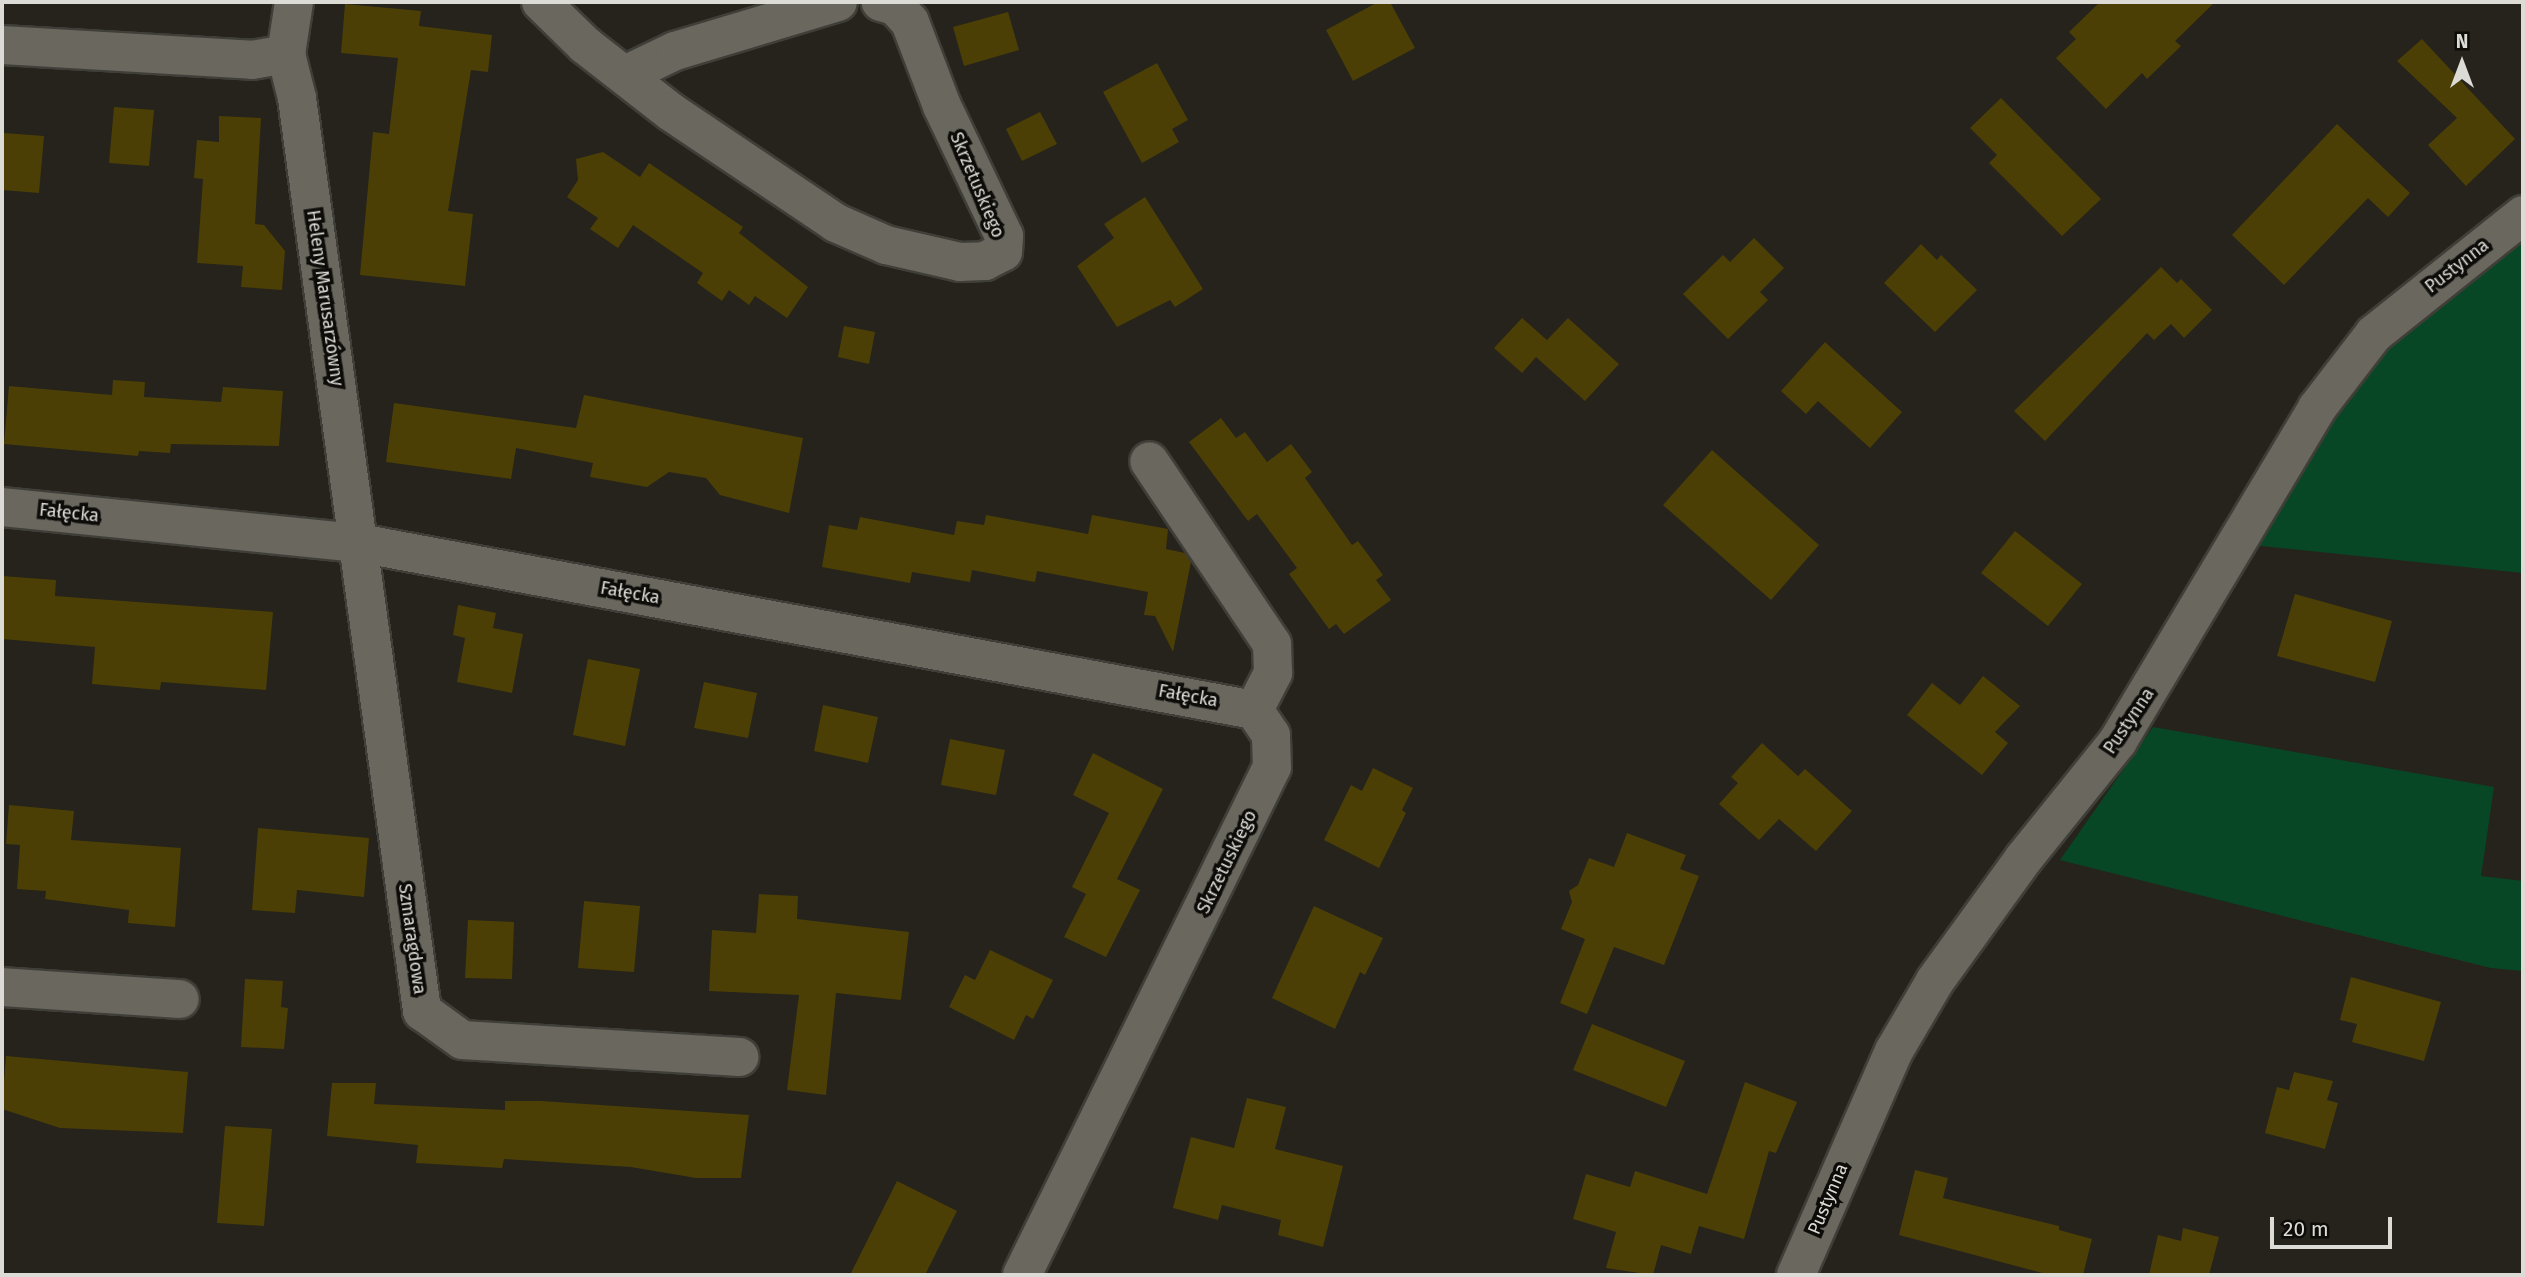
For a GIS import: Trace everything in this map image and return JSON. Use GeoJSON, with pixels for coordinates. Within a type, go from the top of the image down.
{"type":"FeatureCollection","features":[{"type":"Feature","properties":{"kind":"street","name":"Heleny Marusarzówny"},"geometry":{"type":"LineString","coordinates":[[294,2],[286,54],[297,98],[359,543]]}},
{"type":"Feature","properties":{"kind":"street","name":"Skrzetuskiego"},"geometry":{"type":"LineString","coordinates":[[541,2],[584,46],[671,112],[835,223],[886,244],[960,262],[985,261],[1003,252],[1004,236],[942,106],[910,22],[895,6],[881,2]]}},
{"type":"Feature","properties":{"kind":"street"},"geometry":{"type":"LineString","coordinates":[[625,75],[675,51],[838,2]]}},
{"type":"Feature","properties":{"kind":"street"},"geometry":{"type":"LineString","coordinates":[[2,45],[252,60],[286,54]]}},
{"type":"Feature","properties":{"kind":"street","name":"Pustynna"},"geometry":{"type":"LineString","coordinates":[[1796,1275],[1894,1051],[1936,981],[2024,858],[2118,741],[2317,408],[2375,334],[2523,215]]}},
{"type":"Feature","properties":{"kind":"street"},"geometry":{"type":"LineString","coordinates":[[1149,461],[1272,644],[1273,673],[1254,710]]}},
{"type":"Feature","properties":{"kind":"street","name":"Fałęcka"},"geometry":{"type":"LineString","coordinates":[[2,507],[359,543],[1254,710]]}},
{"type":"Feature","properties":{"kind":"street","name":"Szmaragdowa"},"geometry":{"type":"LineString","coordinates":[[359,543],[422,1011],[461,1040],[739,1057]]}},
{"type":"Feature","properties":{"kind":"street","name":"Skrzetuskiego"},"geometry":{"type":"LineString","coordinates":[[1022,1275],[1270,775],[1271,736],[1254,710]]}},
{"type":"Feature","properties":{"kind":"street"},"geometry":{"type":"LineString","coordinates":[[2,987],[180,999]]}},
{"type":"Feature","properties":{"kind":"green space"},"geometry":{"type":"Polygon","coordinates":[[[2523,236],[2523,573],[2252,545],[2316,442],[2399,334],[2523,236]]]}},
{"type":"Feature","properties":{"kind":"green space"},"geometry":{"type":"Polygon","coordinates":[[[2153,727],[2494,787],[2481,876],[2523,881],[2523,971],[2491,968],[2060,860],[2153,727]]]}},
{"type":"Feature","properties":{"kind":"building"},"geometry":{"type":"Polygon","coordinates":[[[1378,2],[1390,2],[1415,48],[1353,81],[1326,30],[1378,2]]]}},
{"type":"Feature","properties":{"kind":"building"},"geometry":{"type":"Polygon","coordinates":[[[2100,2],[2215,2],[2175,41],[2181,46],[2147,79],[2142,73],[2106,109],[2056,58],[2076,39],[2069,32],[2100,2]]]}},
{"type":"Feature","properties":{"kind":"building"},"geometry":{"type":"Polygon","coordinates":[[[345,4],[421,11],[419,26],[492,35],[488,72],[471,70],[448,211],[473,214],[465,286],[360,275],[373,132],[389,134],[398,58],[341,53],[345,4]]]}},
{"type":"Feature","properties":{"kind":"building"},"geometry":{"type":"Polygon","coordinates":[[[1008,12],[1019,50],[964,66],[953,27],[1008,12]]]}},
{"type":"Feature","properties":{"kind":"building"},"geometry":{"type":"Polygon","coordinates":[[[2422,39],[2515,139],[2466,186],[2428,145],[2457,118],[2397,61],[2422,39]]]}},
{"type":"Feature","properties":{"kind":"building"},"geometry":{"type":"Polygon","coordinates":[[[1157,63],[1188,120],[1172,129],[1179,142],[1142,163],[1103,92],[1157,63]]]}},
{"type":"Feature","properties":{"kind":"building"},"geometry":{"type":"Polygon","coordinates":[[[2001,98],[2101,199],[2062,236],[1989,163],[1997,155],[1970,128],[2001,98]]]}},
{"type":"Feature","properties":{"kind":"building"},"geometry":{"type":"Polygon","coordinates":[[[114,107],[154,110],[149,166],[109,163],[114,107]]]}},
{"type":"Feature","properties":{"kind":"building"},"geometry":{"type":"Polygon","coordinates":[[[1040,112],[1057,144],[1022,161],[1006,129],[1040,112]]]}},
{"type":"Feature","properties":{"kind":"building"},"geometry":{"type":"Polygon","coordinates":[[[219,116],[261,118],[255,224],[264,225],[285,251],[282,290],[241,287],[243,266],[197,263],[203,179],[194,178],[197,140],[219,142],[219,116]]]}},
{"type":"Feature","properties":{"kind":"building"},"geometry":{"type":"Polygon","coordinates":[[[2337,124],[2410,193],[2388,217],[2368,198],[2284,285],[2232,235],[2337,124]]]}},
{"type":"Feature","properties":{"kind":"building"},"geometry":{"type":"Polygon","coordinates":[[[4,133],[44,136],[39,193],[2,190],[4,133]]]}},
{"type":"Feature","properties":{"kind":"building"},"geometry":{"type":"Polygon","coordinates":[[[603,152],[640,177],[649,163],[743,227],[739,233],[808,287],[787,318],[755,296],[749,305],[729,290],[722,301],[697,283],[703,273],[633,225],[618,248],[590,229],[598,218],[567,197],[578,180],[576,159],[603,152]]]}},
{"type":"Feature","properties":{"kind":"building"},"geometry":{"type":"Polygon","coordinates":[[[1145,197],[1203,289],[1175,307],[1170,300],[1117,327],[1077,266],[1114,238],[1104,224],[1145,197]]]}},
{"type":"Feature","properties":{"kind":"building"},"geometry":{"type":"Polygon","coordinates":[[[1754,238],[1784,268],[1760,292],[1768,300],[1728,339],[1683,294],[1723,255],[1730,262],[1754,238]]]}},
{"type":"Feature","properties":{"kind":"building"},"geometry":{"type":"Polygon","coordinates":[[[1921,244],[1937,260],[1941,255],[1977,290],[1935,332],[1884,283],[1921,244]]]}},
{"type":"Feature","properties":{"kind":"building"},"geometry":{"type":"Polygon","coordinates":[[[2161,267],[2177,283],[2181,279],[2212,310],[2184,338],[2171,324],[2154,340],[2147,333],[2045,441],[2014,411],[2161,267]]]}},
{"type":"Feature","properties":{"kind":"building"},"geometry":{"type":"Polygon","coordinates":[[[1522,318],[1547,340],[1568,318],[1619,364],[1585,401],[1536,357],[1522,373],[1494,348],[1522,318]]]}},
{"type":"Feature","properties":{"kind":"building"},"geometry":{"type":"Polygon","coordinates":[[[844,326],[875,332],[869,364],[838,357],[844,326]]]}},
{"type":"Feature","properties":{"kind":"building"},"geometry":{"type":"Polygon","coordinates":[[[1825,342],[1902,412],[1870,448],[1818,401],[1806,414],[1781,391],[1825,342]]]}},
{"type":"Feature","properties":{"kind":"building"},"geometry":{"type":"Polygon","coordinates":[[[113,380],[145,382],[144,397],[221,402],[223,387],[283,391],[279,446],[171,444],[170,453],[139,451],[138,456],[4,444],[9,386],[112,395],[113,380]]]}},
{"type":"Feature","properties":{"kind":"building"},"geometry":{"type":"Polygon","coordinates":[[[584,395],[803,438],[789,513],[720,495],[706,478],[669,472],[647,487],[590,477],[593,463],[516,448],[511,479],[386,462],[394,403],[576,428],[584,395]]]}},
{"type":"Feature","properties":{"kind":"building"},"geometry":{"type":"Polygon","coordinates":[[[1221,418],[1236,438],[1245,432],[1267,462],[1291,444],[1312,472],[1305,478],[1352,545],[1358,541],[1383,575],[1376,580],[1391,600],[1344,634],[1336,624],[1329,629],[1289,574],[1297,568],[1257,514],[1248,521],[1189,442],[1221,418]]]}},
{"type":"Feature","properties":{"kind":"building"},"geometry":{"type":"Polygon","coordinates":[[[1712,450],[1819,545],[1771,600],[1663,505],[1712,450]]]}},
{"type":"Feature","properties":{"kind":"building"},"geometry":{"type":"Polygon","coordinates":[[[986,515],[1088,534],[1092,515],[1168,529],[1166,549],[1185,553],[1191,562],[1173,652],[1155,616],[1144,615],[1148,592],[1037,571],[1035,582],[972,570],[970,582],[912,572],[910,583],[822,567],[829,525],[857,530],[860,517],[954,535],[957,521],[984,525],[986,515]]]}},
{"type":"Feature","properties":{"kind":"building"},"geometry":{"type":"Polygon","coordinates":[[[2015,531],[2082,584],[2048,626],[1981,573],[2015,531]]]}},
{"type":"Feature","properties":{"kind":"building"},"geometry":{"type":"Polygon","coordinates":[[[2,576],[56,580],[55,596],[273,612],[266,690],[161,682],[160,690],[92,684],[95,647],[2,639],[2,576]]]}},
{"type":"Feature","properties":{"kind":"building"},"geometry":{"type":"Polygon","coordinates":[[[2295,594],[2392,621],[2375,682],[2277,656],[2295,594]]]}},
{"type":"Feature","properties":{"kind":"building"},"geometry":{"type":"Polygon","coordinates":[[[458,605],[496,613],[493,628],[523,634],[512,693],[457,682],[465,638],[453,635],[458,605]]]}},
{"type":"Feature","properties":{"kind":"building"},"geometry":{"type":"Polygon","coordinates":[[[588,659],[640,669],[625,746],[573,735],[588,659]]]}},
{"type":"Feature","properties":{"kind":"building"},"geometry":{"type":"Polygon","coordinates":[[[1983,676],[2020,706],[1995,732],[2008,743],[1982,775],[1907,715],[1932,683],[1960,705],[1983,676]]]}},
{"type":"Feature","properties":{"kind":"building"},"geometry":{"type":"Polygon","coordinates":[[[704,682],[757,693],[748,738],[694,728],[704,682]]]}},
{"type":"Feature","properties":{"kind":"building"},"geometry":{"type":"Polygon","coordinates":[[[823,705],[878,717],[868,763],[814,751],[823,705]]]}},
{"type":"Feature","properties":{"kind":"building"},"geometry":{"type":"Polygon","coordinates":[[[950,739],[1005,750],[996,795],[941,785],[950,739]]]}},
{"type":"Feature","properties":{"kind":"building"},"geometry":{"type":"Polygon","coordinates":[[[1762,743],[1798,776],[1805,769],[1852,811],[1816,851],[1779,819],[1759,840],[1719,804],[1738,783],[1731,777],[1762,743]]]}},
{"type":"Feature","properties":{"kind":"building"},"geometry":{"type":"Polygon","coordinates":[[[1093,753],[1163,789],[1117,879],[1140,890],[1106,957],[1064,937],[1086,894],[1072,887],[1109,813],[1073,795],[1093,753]]]}},
{"type":"Feature","properties":{"kind":"building"},"geometry":{"type":"Polygon","coordinates":[[[1373,768],[1413,788],[1402,810],[1406,813],[1379,868],[1324,840],[1351,785],[1362,791],[1373,768]]]}},
{"type":"Feature","properties":{"kind":"building"},"geometry":{"type":"Polygon","coordinates":[[[9,805],[74,811],[71,840],[181,848],[175,927],[128,923],[129,910],[45,899],[46,891],[17,889],[20,845],[6,844],[9,805]]]}},
{"type":"Feature","properties":{"kind":"building"},"geometry":{"type":"Polygon","coordinates":[[[258,828],[369,838],[364,897],[297,890],[295,913],[252,910],[258,828]]]}},
{"type":"Feature","properties":{"kind":"building"},"geometry":{"type":"Polygon","coordinates":[[[1627,833],[1686,855],[1680,869],[1699,876],[1664,965],[1614,947],[1587,1014],[1560,1003],[1585,939],[1561,929],[1572,902],[1569,891],[1578,885],[1589,858],[1614,867],[1627,833]]]}},
{"type":"Feature","properties":{"kind":"building"},"geometry":{"type":"Polygon","coordinates":[[[759,894],[798,896],[797,919],[909,932],[901,1000],[836,993],[826,1095],[787,1090],[799,995],[709,991],[712,930],[756,933],[759,894]]]}},
{"type":"Feature","properties":{"kind":"building"},"geometry":{"type":"Polygon","coordinates":[[[584,901],[640,906],[634,972],[578,968],[584,901]]]}},
{"type":"Feature","properties":{"kind":"building"},"geometry":{"type":"Polygon","coordinates":[[[1314,906],[1383,938],[1365,975],[1360,972],[1335,1029],[1272,998],[1314,906]]]}},
{"type":"Feature","properties":{"kind":"building"},"geometry":{"type":"Polygon","coordinates":[[[468,920],[514,922],[512,979],[465,978],[468,920]]]}},
{"type":"Feature","properties":{"kind":"building"},"geometry":{"type":"Polygon","coordinates":[[[990,950],[1053,980],[1033,1019],[1026,1015],[1014,1040],[949,1007],[965,975],[975,980],[990,950]]]}},
{"type":"Feature","properties":{"kind":"building"},"geometry":{"type":"Polygon","coordinates":[[[2351,977],[2441,1002],[2424,1061],[2352,1042],[2357,1024],[2340,1020],[2351,977]]]}},
{"type":"Feature","properties":{"kind":"building"},"geometry":{"type":"Polygon","coordinates":[[[245,979],[283,981],[281,1007],[288,1008],[284,1049],[241,1047],[245,979]]]}},
{"type":"Feature","properties":{"kind":"building"},"geometry":{"type":"Polygon","coordinates":[[[1592,1024],[1685,1061],[1666,1107],[1573,1070],[1592,1024]]]}},
{"type":"Feature","properties":{"kind":"building"},"geometry":{"type":"Polygon","coordinates":[[[6,1056],[188,1072],[183,1133],[60,1128],[2,1109],[6,1056]]]}},
{"type":"Feature","properties":{"kind":"building"},"geometry":{"type":"Polygon","coordinates":[[[2294,1072],[2333,1081],[2327,1100],[2338,1103],[2325,1149],[2265,1133],[2277,1087],[2289,1090],[2294,1072]]]}},
{"type":"Feature","properties":{"kind":"building"},"geometry":{"type":"Polygon","coordinates":[[[1745,1082],[1797,1102],[1776,1153],[1769,1151],[1744,1239],[1699,1226],[1691,1254],[1661,1245],[1653,1275],[1606,1268],[1616,1232],[1573,1219],[1586,1174],[1630,1187],[1635,1171],[1707,1194],[1745,1082]]]}},
{"type":"Feature","properties":{"kind":"building"},"geometry":{"type":"Polygon","coordinates":[[[332,1083],[376,1083],[374,1104],[505,1110],[505,1101],[541,1101],[749,1115],[741,1178],[696,1178],[631,1167],[504,1159],[502,1168],[416,1163],[418,1145],[327,1136],[332,1083]]]}},
{"type":"Feature","properties":{"kind":"building"},"geometry":{"type":"Polygon","coordinates":[[[1247,1098],[1286,1107],[1275,1149],[1343,1166],[1323,1247],[1278,1235],[1281,1220],[1222,1205],[1218,1220],[1173,1208],[1191,1137],[1234,1148],[1247,1098]]]}},
{"type":"Feature","properties":{"kind":"building"},"geometry":{"type":"Polygon","coordinates":[[[225,1126],[272,1129],[264,1226],[217,1223],[225,1126]]]}},
{"type":"Feature","properties":{"kind":"building"},"geometry":{"type":"Polygon","coordinates":[[[1915,1170],[1948,1178],[1943,1198],[2059,1226],[2059,1230],[2092,1239],[2083,1275],[2050,1275],[1899,1235],[1915,1170]]]}},
{"type":"Feature","properties":{"kind":"building"},"geometry":{"type":"Polygon","coordinates":[[[897,1181],[957,1211],[925,1275],[850,1275],[897,1181]]]}},
{"type":"Feature","properties":{"kind":"building"},"geometry":{"type":"Polygon","coordinates":[[[2183,1228],[2219,1237],[2209,1275],[2149,1275],[2158,1235],[2181,1241],[2183,1228]]]}}]}
